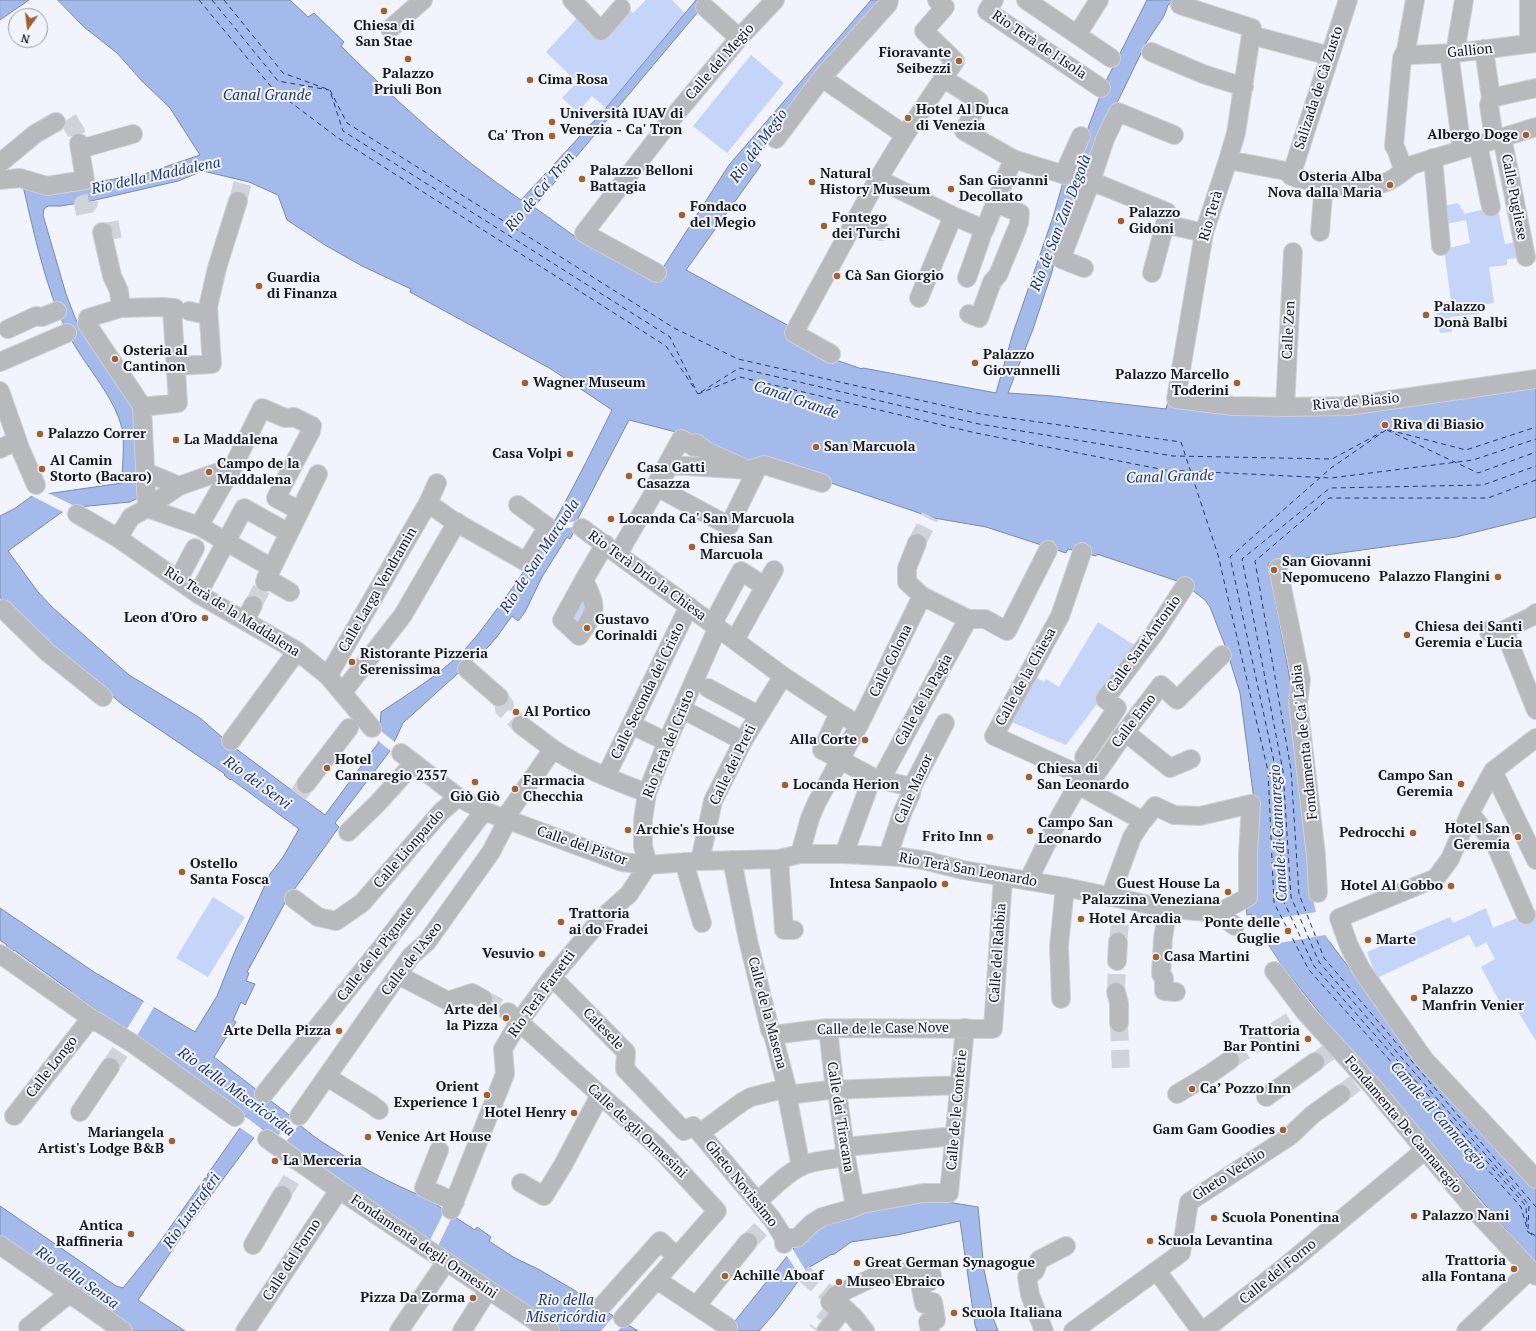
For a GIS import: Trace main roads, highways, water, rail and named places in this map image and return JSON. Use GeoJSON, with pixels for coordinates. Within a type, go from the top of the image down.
{"type":"FeatureCollection","features":[{"type":"Feature","properties":{"kind":"water"},"geometry":{"type":"Polygon","coordinates":[[[0,0],[29,0],[17,8],[8,8],[8,14],[0,20],[0,0]]]}},
{"type":"Feature","properties":{"kind":"water","name":"Canal Grande"},"geometry":{"type":"Polygon","coordinates":[[[58,0],[290,0],[308,17],[314,13],[344,42],[341,46],[427,127],[473,165],[521,200],[606,108],[696,0],[708,0],[534,207],[577,238],[657,277],[729,165],[871,0],[882,0],[782,123],[755,160],[761,165],[686,270],[789,326],[830,358],[862,369],[996,393],[1013,333],[1053,217],[1064,179],[1085,136],[1105,83],[1147,0],[1173,0],[1168,5],[1164,16],[1146,43],[1115,107],[1054,262],[1033,329],[1008,393],[1053,396],[1166,409],[1168,401],[1221,409],[1536,387],[1536,517],[1456,537],[1268,563],[1292,690],[1313,901],[1325,935],[1422,1062],[1536,1186],[1536,1264],[1323,1017],[1282,966],[1254,922],[1251,914],[1247,915],[1246,905],[1254,800],[1240,693],[1226,648],[1210,607],[1205,600],[1183,583],[1097,554],[1096,556],[1068,549],[1066,553],[986,527],[934,518],[831,483],[791,466],[743,465],[680,433],[629,420],[573,528],[575,530],[570,539],[567,537],[542,577],[525,612],[518,621],[512,616],[496,638],[479,657],[477,656],[403,723],[390,751],[335,823],[339,827],[286,901],[247,972],[249,973],[246,981],[255,984],[245,1005],[241,1002],[233,1020],[236,1022],[214,1057],[324,1143],[386,1180],[439,1203],[438,1206],[475,1230],[477,1227],[491,1237],[489,1241],[513,1257],[538,1269],[574,1290],[584,1298],[638,1331],[561,1331],[261,1128],[195,1217],[138,1300],[185,1331],[130,1331],[0,1240],[0,1206],[116,1286],[123,1288],[157,1246],[205,1178],[206,1179],[208,1176],[207,1175],[247,1118],[80,998],[78,1000],[70,994],[71,991],[14,950],[12,952],[6,948],[7,945],[0,940],[0,908],[94,972],[195,1032],[217,996],[235,951],[270,874],[283,857],[299,829],[231,779],[230,780],[224,775],[225,774],[123,705],[6,606],[0,597],[0,516],[14,509],[32,496],[122,483],[123,441],[122,428],[119,418],[110,399],[74,345],[59,314],[34,234],[23,186],[88,183],[141,175],[200,155],[170,108],[142,81],[117,53],[84,27],[58,0]],[[203,171],[178,181],[91,201],[61,206],[48,206],[44,209],[43,215],[66,294],[76,320],[134,407],[138,498],[130,502],[78,507],[62,512],[8,551],[38,592],[53,608],[129,675],[200,718],[231,745],[325,815],[379,742],[381,712],[431,678],[459,655],[481,631],[516,582],[547,535],[612,410],[551,369],[410,292],[411,289],[362,266],[325,245],[287,220],[278,195],[249,182],[203,171]]]}},
{"type":"Feature","properties":{"kind":"water"},"geometry":{"type":"Polygon","coordinates":[[[923,1198],[978,1207],[984,1270],[991,1302],[992,1315],[998,1331],[977,1331],[960,1221],[897,1235],[851,1242],[833,1255],[832,1254],[808,1268],[777,1310],[759,1331],[727,1331],[793,1249],[814,1227],[824,1221],[923,1198]]]}},
{"type":"Feature","properties":{"kind":"tunnel"},"geometry":{"type":"LineString","coordinates":[[68,119],[76,132],[79,143]]}},
{"type":"Feature","properties":{"kind":"tunnel"},"geometry":{"type":"LineString","coordinates":[[238,201],[243,181]]}},
{"type":"Feature","properties":{"kind":"tunnel"},"geometry":{"type":"LineString","coordinates":[[85,214],[83,204],[89,203],[89,201]]}},
{"type":"Feature","properties":{"kind":"tunnel"},"geometry":{"type":"LineString","coordinates":[[103,232],[120,229]]}},
{"type":"Feature","properties":{"kind":"tunnel"},"geometry":{"type":"LineString","coordinates":[[917,543],[930,516]]}},
{"type":"Feature","properties":{"kind":"tunnel"},"geometry":{"type":"LineString","coordinates":[[253,605],[265,582]]}},
{"type":"Feature","properties":{"kind":"tunnel"},"geometry":{"type":"LineString","coordinates":[[499,697],[505,705],[504,709],[521,725]]}},
{"type":"Feature","properties":{"kind":"tunnel"},"geometry":{"type":"LineString","coordinates":[[298,795],[306,784]]}},
{"type":"Feature","properties":{"kind":"tunnel"},"geometry":{"type":"LineString","coordinates":[[1118,942],[1121,915]]}},
{"type":"Feature","properties":{"kind":"tunnel"},"geometry":{"type":"LineString","coordinates":[[1116,992],[1117,961]]}},
{"type":"Feature","properties":{"kind":"tunnel"},"geometry":{"type":"LineString","coordinates":[[483,999],[508,1012]]}},
{"type":"Feature","properties":{"kind":"tunnel"},"geometry":{"type":"LineString","coordinates":[[1230,1060],[1305,1012]]}},
{"type":"Feature","properties":{"kind":"tunnel"},"geometry":{"type":"LineString","coordinates":[[1119,1023],[1121,1072]]}},
{"type":"Feature","properties":{"kind":"tunnel"},"geometry":{"type":"LineString","coordinates":[[1315,1062],[1336,1047]]}},
{"type":"Feature","properties":{"kind":"tunnel"},"geometry":{"type":"LineString","coordinates":[[110,1067],[120,1052]]}},
{"type":"Feature","properties":{"kind":"tunnel"},"geometry":{"type":"LineString","coordinates":[[1341,1094],[1364,1077]]}},
{"type":"Feature","properties":{"kind":"tunnel"},"geometry":{"type":"LineString","coordinates":[[282,1195],[298,1168]]}},
{"type":"Feature","properties":{"kind":"tunnel"},"geometry":{"type":"LineString","coordinates":[[748,1242],[765,1225]]}},
{"type":"Feature","properties":{"kind":"tunnel"},"geometry":{"type":"LineString","coordinates":[[803,1273],[839,1303],[816,1331]]}},
{"type":"Feature","properties":{"kind":"place","name":"Chiesa di San Stae"},"geometry":{"type":"Point","coordinates":[384,11]}},
{"type":"Feature","properties":{"kind":"place","name":"Palazzo Priuli Bon"},"geometry":{"type":"Point","coordinates":[408,59]}},
{"type":"Feature","properties":{"kind":"place","name":"Fioravante Seibezzi"},"geometry":{"type":"Point","coordinates":[959,61]}},
{"type":"Feature","properties":{"kind":"place","name":"Cima Rosa"},"geometry":{"type":"Point","coordinates":[530,80]}},
{"type":"Feature","properties":{"kind":"place","name":"Hotel Al Duca di Venezia"},"geometry":{"type":"Point","coordinates":[908,118]}},
{"type":"Feature","properties":{"kind":"place","name":"Università IUAV di Venezia - Ca' Tron"},"geometry":{"type":"Point","coordinates":[552,122]}},
{"type":"Feature","properties":{"kind":"place","name":"Albergo Doge"},"geometry":{"type":"Point","coordinates":[1526,135]}},
{"type":"Feature","properties":{"kind":"place","name":"Ca' Tron"},"geometry":{"type":"Point","coordinates":[552,136]}},
{"type":"Feature","properties":{"kind":"place","name":"Palazzo Belloni Battagia"},"geometry":{"type":"Point","coordinates":[582,179]}},
{"type":"Feature","properties":{"kind":"place","name":"Natural History Museum"},"geometry":{"type":"Point","coordinates":[812,182]}},
{"type":"Feature","properties":{"kind":"place","name":"Osteria Alba Nova dalla Maria"},"geometry":{"type":"Point","coordinates":[1390,185]}},
{"type":"Feature","properties":{"kind":"place","name":"San Giovanni Decollato"},"geometry":{"type":"Point","coordinates":[951,189]}},
{"type":"Feature","properties":{"kind":"place","name":"Fondaco del Megio"},"geometry":{"type":"Point","coordinates":[682,215]}},
{"type":"Feature","properties":{"kind":"place","name":"Palazzo Gidoni"},"geometry":{"type":"Point","coordinates":[1121,221]}},
{"type":"Feature","properties":{"kind":"place","name":"Fontego dei Turchi"},"geometry":{"type":"Point","coordinates":[824,226]}},
{"type":"Feature","properties":{"kind":"place","name":"Cà San Giorgio"},"geometry":{"type":"Point","coordinates":[837,276]}},
{"type":"Feature","properties":{"kind":"place","name":"Guardia di Finanza"},"geometry":{"type":"Point","coordinates":[259,286]}},
{"type":"Feature","properties":{"kind":"place","name":"Palazzo Donà Balbi"},"geometry":{"type":"Point","coordinates":[1426,315]}},
{"type":"Feature","properties":{"kind":"place","name":"Osteria al Cantinon"},"geometry":{"type":"Point","coordinates":[115,359]}},
{"type":"Feature","properties":{"kind":"place","name":"Palazzo Giovannelli"},"geometry":{"type":"Point","coordinates":[975,363]}},
{"type":"Feature","properties":{"kind":"place","name":"Wagner Museum"},"geometry":{"type":"Point","coordinates":[525,383]}},
{"type":"Feature","properties":{"kind":"place","name":"Palazzo Marcello Toderini"},"geometry":{"type":"Point","coordinates":[1237,383]}},
{"type":"Feature","properties":{"kind":"place","name":"Riva di Biasio"},"geometry":{"type":"Point","coordinates":[1385,425]}},
{"type":"Feature","properties":{"kind":"place","name":"Palazzo Correr"},"geometry":{"type":"Point","coordinates":[40,434]}},
{"type":"Feature","properties":{"kind":"place","name":"La Maddalena"},"geometry":{"type":"Point","coordinates":[176,440]}},
{"type":"Feature","properties":{"kind":"place","name":"San Marcuola"},"geometry":{"type":"Point","coordinates":[816,447]}},
{"type":"Feature","properties":{"kind":"place","name":"Casa Volpi"},"geometry":{"type":"Point","coordinates":[570,454]}},
{"type":"Feature","properties":{"kind":"place","name":"Al Camin Storto (Bacaro)"},"geometry":{"type":"Point","coordinates":[42,469]}},
{"type":"Feature","properties":{"kind":"place","name":"Campo de la Maddalena"},"geometry":{"type":"Point","coordinates":[209,472]}},
{"type":"Feature","properties":{"kind":"place","name":"Casa Gatti Casazza"},"geometry":{"type":"Point","coordinates":[629,476]}},
{"type":"Feature","properties":{"kind":"place","name":"Locanda Ca' San Marcuola"},"geometry":{"type":"Point","coordinates":[611,519]}},
{"type":"Feature","properties":{"kind":"place","name":"Chiesa San Marcuola"},"geometry":{"type":"Point","coordinates":[692,547]}},
{"type":"Feature","properties":{"kind":"place","name":"San Giovanni Nepomuceno"},"geometry":{"type":"Point","coordinates":[1274,570]}},
{"type":"Feature","properties":{"kind":"place","name":"Palazzo Flangini"},"geometry":{"type":"Point","coordinates":[1498,577]}},
{"type":"Feature","properties":{"kind":"place","name":"Leon d'Oro"},"geometry":{"type":"Point","coordinates":[205,618]}},
{"type":"Feature","properties":{"kind":"place","name":"Gustavo Corinaldi"},"geometry":{"type":"Point","coordinates":[587,628]}},
{"type":"Feature","properties":{"kind":"place","name":"Chiesa dei Santi Geremia e Lucia"},"geometry":{"type":"Point","coordinates":[1407,635]}},
{"type":"Feature","properties":{"kind":"place","name":"Ristorante Pizzeria Serenissima"},"geometry":{"type":"Point","coordinates":[352,662]}},
{"type":"Feature","properties":{"kind":"place","name":"Al Portico"},"geometry":{"type":"Point","coordinates":[516,712]}},
{"type":"Feature","properties":{"kind":"place","name":"Alla Corte"},"geometry":{"type":"Point","coordinates":[865,740]}},
{"type":"Feature","properties":{"kind":"place","name":"Hotel Cannaregio 2357"},"geometry":{"type":"Point","coordinates":[327,768]}},
{"type":"Feature","properties":{"kind":"place","name":"Chiesa di San Leonardo"},"geometry":{"type":"Point","coordinates":[1029,777]}},
{"type":"Feature","properties":{"kind":"place","name":"Giò Giò"},"geometry":{"type":"Point","coordinates":[475,782]}},
{"type":"Feature","properties":{"kind":"place","name":"Campo San Geremia"},"geometry":{"type":"Point","coordinates":[1461,784]}},
{"type":"Feature","properties":{"kind":"place","name":"Locanda Herion"},"geometry":{"type":"Point","coordinates":[785,785]}},
{"type":"Feature","properties":{"kind":"place","name":"Farmacia Checchia"},"geometry":{"type":"Point","coordinates":[515,789]}},
{"type":"Feature","properties":{"kind":"place","name":"Archie's House"},"geometry":{"type":"Point","coordinates":[628,830]}},
{"type":"Feature","properties":{"kind":"place","name":"Campo San Leonardo"},"geometry":{"type":"Point","coordinates":[1030,831]}},
{"type":"Feature","properties":{"kind":"place","name":"Pedrocchi"},"geometry":{"type":"Point","coordinates":[1413,833]}},
{"type":"Feature","properties":{"kind":"place","name":"Frito Inn"},"geometry":{"type":"Point","coordinates":[990,837]}},
{"type":"Feature","properties":{"kind":"place","name":"Hotel San Geremia"},"geometry":{"type":"Point","coordinates":[1518,837]}},
{"type":"Feature","properties":{"kind":"place","name":"Ostello Santa Fosca"},"geometry":{"type":"Point","coordinates":[182,872]}},
{"type":"Feature","properties":{"kind":"place","name":"Intesa Sanpaolo"},"geometry":{"type":"Point","coordinates":[945,884]}},
{"type":"Feature","properties":{"kind":"place","name":"Hotel Al Gobbo"},"geometry":{"type":"Point","coordinates":[1451,886]}},
{"type":"Feature","properties":{"kind":"place","name":"Guest House La Palazzina Veneziana"},"geometry":{"type":"Point","coordinates":[1228,892]}},
{"type":"Feature","properties":{"kind":"place","name":"Hotel Arcadia"},"geometry":{"type":"Point","coordinates":[1081,919]}},
{"type":"Feature","properties":{"kind":"place","name":"Trattoria ai do Fradei"},"geometry":{"type":"Point","coordinates":[561,922]}},
{"type":"Feature","properties":{"kind":"place","name":"Ponte delle Guglie"},"geometry":{"type":"Point","coordinates":[1288,931]}},
{"type":"Feature","properties":{"kind":"place","name":"Marte"},"geometry":{"type":"Point","coordinates":[1368,940]}},
{"type":"Feature","properties":{"kind":"place","name":"Vesuvio"},"geometry":{"type":"Point","coordinates":[542,954]}},
{"type":"Feature","properties":{"kind":"place","name":"Casa Martini"},"geometry":{"type":"Point","coordinates":[1156,957]}},
{"type":"Feature","properties":{"kind":"place","name":"Palazzo Manfrin Venier"},"geometry":{"type":"Point","coordinates":[1414,998]}},
{"type":"Feature","properties":{"kind":"place","name":"Arte del la Pizza"},"geometry":{"type":"Point","coordinates":[506,1018]}},
{"type":"Feature","properties":{"kind":"place","name":"Arte Della Pizza"},"geometry":{"type":"Point","coordinates":[339,1031]}},
{"type":"Feature","properties":{"kind":"place","name":"Trattoria Bar Pontini"},"geometry":{"type":"Point","coordinates":[1308,1039]}},
{"type":"Feature","properties":{"kind":"place","name":"Ca’ Pozzo Inn"},"geometry":{"type":"Point","coordinates":[1192,1089]}},
{"type":"Feature","properties":{"kind":"place","name":"Orient Experience 1"},"geometry":{"type":"Point","coordinates":[487,1095]}},
{"type":"Feature","properties":{"kind":"place","name":"Hotel Henry"},"geometry":{"type":"Point","coordinates":[574,1113]}},
{"type":"Feature","properties":{"kind":"place","name":"Gam Gam Goodies"},"geometry":{"type":"Point","coordinates":[1283,1130]}},
{"type":"Feature","properties":{"kind":"place","name":"Venice Art House"},"geometry":{"type":"Point","coordinates":[368,1137]}},
{"type":"Feature","properties":{"kind":"place","name":"Mariangela Artist's Lodge B&B"},"geometry":{"type":"Point","coordinates":[172,1141]}},
{"type":"Feature","properties":{"kind":"place","name":"La Merceria"},"geometry":{"type":"Point","coordinates":[275,1161]}},
{"type":"Feature","properties":{"kind":"place","name":"Palazzo Nani"},"geometry":{"type":"Point","coordinates":[1414,1216]}},
{"type":"Feature","properties":{"kind":"place","name":"Scuola Ponentina"},"geometry":{"type":"Point","coordinates":[1214,1218]}},
{"type":"Feature","properties":{"kind":"place","name":"Antica Raffineria"},"geometry":{"type":"Point","coordinates":[131,1234]}},
{"type":"Feature","properties":{"kind":"place","name":"Scuola Levantina"},"geometry":{"type":"Point","coordinates":[1150,1241]}},
{"type":"Feature","properties":{"kind":"place","name":"Great German Synagogue"},"geometry":{"type":"Point","coordinates":[857,1263]}},
{"type":"Feature","properties":{"kind":"place","name":"Trattoria alla Fontana"},"geometry":{"type":"Point","coordinates":[1514,1269]}},
{"type":"Feature","properties":{"kind":"place","name":"Achille Aboaf"},"geometry":{"type":"Point","coordinates":[725,1276]}},
{"type":"Feature","properties":{"kind":"place","name":"Museo Ebraico"},"geometry":{"type":"Point","coordinates":[839,1282]}},
{"type":"Feature","properties":{"kind":"place","name":"Pizza Da Zorma"},"geometry":{"type":"Point","coordinates":[473,1298]}},
{"type":"Feature","properties":{"kind":"place","name":"Scuola Italiana"},"geometry":{"type":"Point","coordinates":[954,1313]}},
{"type":"Feature","properties":{"kind":"water label","name":"Rio del Megio"},"geometry":{"type":"Point","coordinates":[759,146]}},
{"type":"Feature","properties":{"kind":"water label","name":"Rio della Maddalena"},"geometry":{"type":"Point","coordinates":[156,176]}},
{"type":"Feature","properties":{"kind":"water label","name":"Rio de Ca' Tron"},"geometry":{"type":"Point","coordinates":[540,192]}},
{"type":"Feature","properties":{"kind":"water label","name":"Rio de San Zan Degolà"},"geometry":{"type":"Point","coordinates":[1061,223]}},
{"type":"Feature","properties":{"kind":"water label","name":"Rio de San Marcuola"},"geometry":{"type":"Point","coordinates":[540,556]}},
{"type":"Feature","properties":{"kind":"water label","name":"Rio dei Servi"},"geometry":{"type":"Point","coordinates":[257,783]}},
{"type":"Feature","properties":{"kind":"water label","name":"Canale di Cannaregio"},"geometry":{"type":"Point","coordinates":[1279,833]}},
{"type":"Feature","properties":{"kind":"water label","name":"Rio della Misericórdia"},"geometry":{"type":"Point","coordinates":[236,1092]}},
{"type":"Feature","properties":{"kind":"water label","name":"Canale di Cannaregio"},"geometry":{"type":"Point","coordinates":[1438,1116]}},
{"type":"Feature","properties":{"kind":"water label","name":"Rio Lustraferi"},"geometry":{"type":"Point","coordinates":[192,1211]}},
{"type":"Feature","properties":{"kind":"water label","name":"Rio della Sensa"},"geometry":{"type":"Point","coordinates":[77,1278]}},
{"type":"Feature","properties":{"kind":"water label","name":"Rio della Misericórdia"},"geometry":{"type":"Point","coordinates":[566,1310]}}]}
